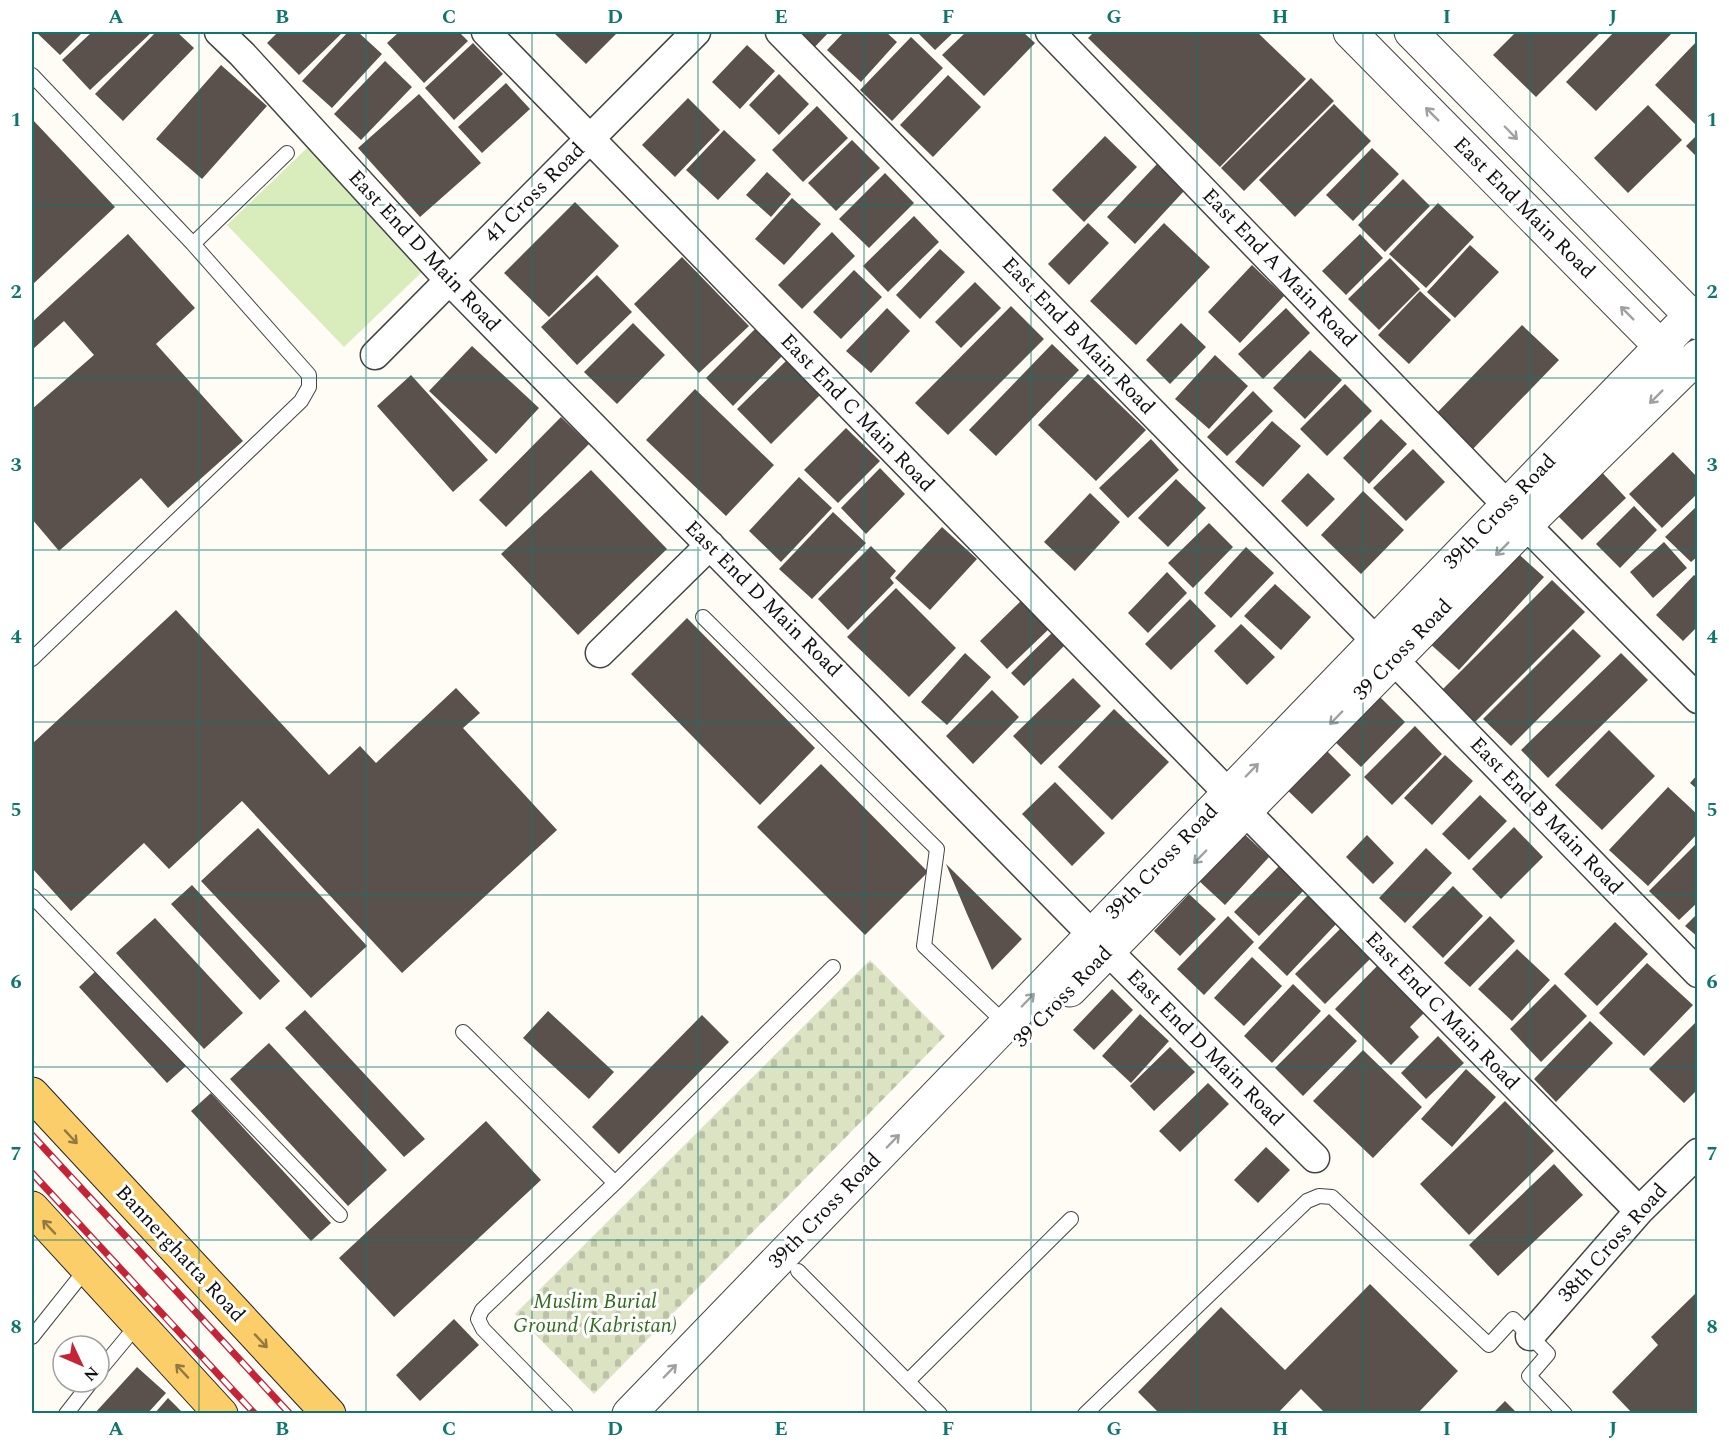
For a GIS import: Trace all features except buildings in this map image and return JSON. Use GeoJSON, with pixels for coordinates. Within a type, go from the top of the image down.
{"type":"FeatureCollection","features":[{"type":"Feature","properties":{"kind":"main road","name":"Bannerghatta Road"},"geometry":{"type":"LineString","coordinates":[[32,1094],[329,1413]]}},
{"type":"Feature","properties":{"kind":"main road"},"geometry":{"type":"LineString","coordinates":[[32,1208],[221,1413]]}},
{"type":"Feature","properties":{"kind":"street","name":"East End D Main Road"},"geometry":{"type":"LineString","coordinates":[[219,32],[448,280],[1315,1158]]}},
{"type":"Feature","properties":{"kind":"street","name":"East End C Main Road"},"geometry":{"type":"LineString","coordinates":[[486,32],[1639,1211]]}},
{"type":"Feature","properties":{"kind":"street","name":"41 Cross Road"},"geometry":{"type":"LineString","coordinates":[[375,355],[696,32]]}},
{"type":"Feature","properties":{"kind":"street","name":"East End B Main Road"},"geometry":{"type":"LineString","coordinates":[[780,32],[1698,973]]}},
{"type":"Feature","properties":{"kind":"street","name":"East End A Main Road"},"geometry":{"type":"LineString","coordinates":[[1050,32],[1698,699]]}},
{"type":"Feature","properties":{"kind":"street","name":"East End Main Road"},"geometry":{"type":"LineString","coordinates":[[1350,32],[1660,346],[1693,370]]}},
{"type":"Feature","properties":{"kind":"street","name":"East End Main Road"},"geometry":{"type":"LineString","coordinates":[[1411,32],[1695,318]]}},
{"type":"Feature","properties":{"kind":"street","name":"39th Cross Road"},"geometry":{"type":"LineString","coordinates":[[1517,515],[1660,346],[1695,318]]}},
{"type":"Feature","properties":{"kind":"street","name":"39 Cross Road"},"geometry":{"type":"LineString","coordinates":[[660,1413],[798,1271],[814,1238],[1517,515],[1693,370]]}},
{"type":"Feature","properties":{"kind":"street"},"geometry":{"type":"LineString","coordinates":[[600,653],[710,545]]}},
{"type":"Feature","properties":{"kind":"street","name":"39th Cross Road"},"geometry":{"type":"LineString","coordinates":[[629,1413],[814,1238],[1005,1024],[1100,942]]}},
{"type":"Feature","properties":{"kind":"street","name":"38th Cross Road"},"geometry":{"type":"LineString","coordinates":[[1530,1336],[1639,1211],[1698,1153]]}},
{"type":"Feature","properties":{"kind":"lane"},"geometry":{"type":"LineString","coordinates":[[32,75],[192,244],[309,375],[309,387],[301,401],[32,659]]}},
{"type":"Feature","properties":{"kind":"lane"},"geometry":{"type":"LineString","coordinates":[[192,244],[287,153]]}},
{"type":"Feature","properties":{"kind":"lane"},"geometry":{"type":"LineString","coordinates":[[703,617],[937,849],[924,946],[1005,1024]]}},
{"type":"Feature","properties":{"kind":"lane"},"geometry":{"type":"LineString","coordinates":[[32,896],[340,1215]]}},
{"type":"Feature","properties":{"kind":"lane"},"geometry":{"type":"LineString","coordinates":[[566,1413],[483,1329],[478,1319],[482,1310],[615,1183],[833,967]]}},
{"type":"Feature","properties":{"kind":"lane"},"geometry":{"type":"LineString","coordinates":[[463,1032],[615,1183]]}},
{"type":"Feature","properties":{"kind":"lane"},"geometry":{"type":"LineString","coordinates":[[1085,1413],[1307,1201],[1319,1196],[1332,1197],[1489,1345],[1513,1319],[1548,1354],[1529,1376],[1565,1413]]}},
{"type":"Feature","properties":{"kind":"lane"},"geometry":{"type":"LineString","coordinates":[[908,1381],[1071,1218]]}},
{"type":"Feature","properties":{"kind":"lane"},"geometry":{"type":"LineString","coordinates":[[32,1337],[87,1268]]}},
{"type":"Feature","properties":{"kind":"lane"},"geometry":{"type":"LineString","coordinates":[[798,1271],[940,1413]]}},
{"type":"Feature","properties":{"kind":"lane"},"geometry":{"type":"LineString","coordinates":[[111,1357],[138,1324]]}},
{"type":"Feature","properties":{"kind":"lane"},"geometry":{"type":"LineString","coordinates":[[66,1413],[81,1394]]}},
{"type":"Feature","properties":{"kind":"green space"},"geometry":{"type":"Polygon","coordinates":[[[307,148],[424,270],[344,347],[227,225],[307,148]]]}},
{"type":"Feature","properties":{"kind":"green space","name":"Muslim Burial Ground (Kabristan)"},"geometry":{"type":"Polygon","coordinates":[[[870,960],[945,1036],[594,1394],[515,1314],[870,960]]]}},
{"type":"Feature","properties":{"kind":"railway"},"geometry":{"type":"LineString","coordinates":[[32,1135],[290,1414]]}},
{"type":"Feature","properties":{"kind":"railway"},"geometry":{"type":"LineString","coordinates":[[32,1173],[255,1414]]}}]}
